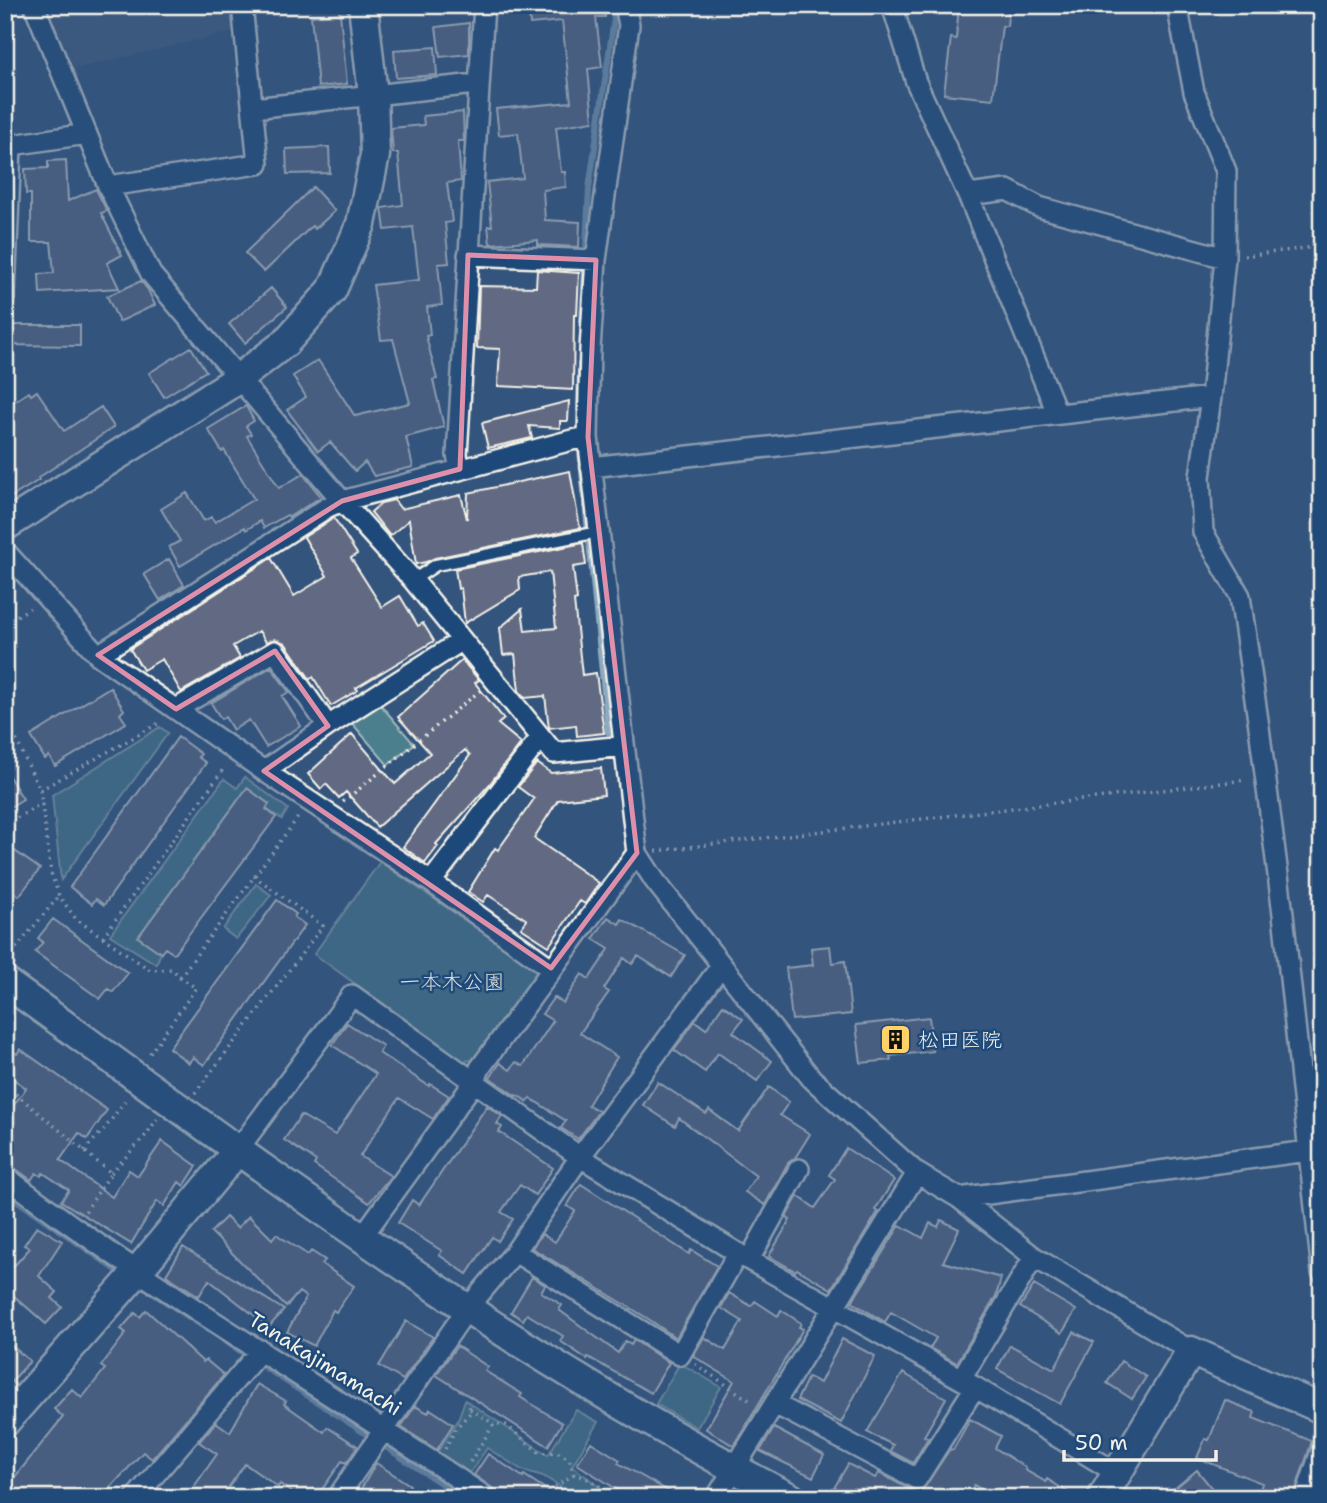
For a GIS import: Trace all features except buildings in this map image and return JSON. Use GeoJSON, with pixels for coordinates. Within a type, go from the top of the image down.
{"type":"FeatureCollection","features":[{"type":"Feature","properties":{"kind":"street"},"geometry":{"type":"LineString","coordinates":[[34,5],[108,186],[151,274],[342,501],[413,580],[554,753],[624,746]]}},
{"type":"Feature","properties":{"kind":"street"},"geometry":{"type":"LineString","coordinates":[[108,186],[258,164],[242,5]]}},
{"type":"Feature","properties":{"kind":"street"},"geometry":{"type":"LineString","coordinates":[[5,526],[238,379],[285,343],[331,290],[361,224],[374,155],[373,95],[363,5]]}},
{"type":"Feature","properties":{"kind":"street"},"geometry":{"type":"LineString","coordinates":[[460,469],[457,455],[484,5]]}},
{"type":"Feature","properties":{"kind":"street"},"geometry":{"type":"LineString","coordinates":[[625,5],[629,25],[596,260],[589,363],[588,437],[637,853],[655,881],[812,1079],[917,1172],[959,1198],[1034,1256],[1191,1350],[1322,1409]]}},
{"type":"Feature","properties":{"kind":"street"},"geometry":{"type":"LineString","coordinates":[[892,5],[916,82],[968,195],[1057,413]]}},
{"type":"Feature","properties":{"kind":"street"},"geometry":{"type":"LineString","coordinates":[[1177,5],[1194,92],[1226,171],[1225,258],[1200,477],[1203,532],[1240,596],[1315,1149],[1322,1272]]}},
{"type":"Feature","properties":{"kind":"street"},"geometry":{"type":"LineString","coordinates":[[253,107],[479,85]]}},
{"type":"Feature","properties":{"kind":"street"},"geometry":{"type":"LineString","coordinates":[[5,295],[8,145],[87,135]]}},
{"type":"Feature","properties":{"kind":"street"},"geometry":{"type":"LineString","coordinates":[[968,195],[1007,191],[1039,206],[1225,258]]}},
{"type":"Feature","properties":{"kind":"street"},"geometry":{"type":"LineString","coordinates":[[468,255],[596,260]]}},
{"type":"Feature","properties":{"kind":"street"},"geometry":{"type":"LineString","coordinates":[[591,467],[1211,397]]}},
{"type":"Feature","properties":{"kind":"street"},"geometry":{"type":"LineString","coordinates":[[98,655],[328,507],[460,469],[588,437]]}},
{"type":"Feature","properties":{"kind":"street"},"geometry":{"type":"LineString","coordinates":[[5,551],[98,655],[172,715],[328,813],[431,882],[551,968]]}},
{"type":"Feature","properties":{"kind":"street"},"geometry":{"type":"LineString","coordinates":[[264,771],[328,726],[461,641]]}},
{"type":"Feature","properties":{"kind":"street"},"geometry":{"type":"LineString","coordinates":[[172,715],[275,651],[328,726]]}},
{"type":"Feature","properties":{"kind":"street"},"geometry":{"type":"LineString","coordinates":[[431,882],[541,737]]}},
{"type":"Feature","properties":{"kind":"street"},"geometry":{"type":"LineString","coordinates":[[362,1237],[475,1081],[480,1068],[551,968],[637,853]]}},
{"type":"Feature","properties":{"kind":"street"},"geometry":{"type":"LineString","coordinates":[[344,1495],[384,1428],[467,1309],[515,1252],[580,1157],[722,966]]}},
{"type":"Feature","properties":{"kind":"street"},"geometry":{"type":"LineString","coordinates":[[5,982],[181,1098],[237,1150],[467,1309],[641,1416],[791,1498]]}},
{"type":"Feature","properties":{"kind":"street"},"geometry":{"type":"LineString","coordinates":[[5,1422],[15,1393],[137,1272],[237,1150],[352,995],[580,1157],[743,1256],[968,1383],[1117,1473]]}},
{"type":"Feature","properties":{"kind":"street"},"geometry":{"type":"LineString","coordinates":[[959,1198],[1315,1149]]}},
{"type":"Feature","properties":{"kind":"street"},"geometry":{"type":"LineString","coordinates":[[515,1252],[680,1355],[799,1169]]}},
{"type":"Feature","properties":{"kind":"street"},"geometry":{"type":"LineString","coordinates":[[716,1498],[917,1172]]}},
{"type":"Feature","properties":{"kind":"street","name":"Tanakajimamachi"},"geometry":{"type":"LineString","coordinates":[[9,1185],[137,1272],[384,1428],[487,1498]]}},
{"type":"Feature","properties":{"kind":"street"},"geometry":{"type":"LineString","coordinates":[[772,1409],[917,1479],[1034,1256]]}},
{"type":"Feature","properties":{"kind":"street"},"geometry":{"type":"LineString","coordinates":[[135,1498],[261,1350]]}},
{"type":"Feature","properties":{"kind":"street"},"geometry":{"type":"LineString","coordinates":[[1102,1498],[1191,1350]]}},
{"type":"Feature","properties":{"kind":"street"},"geometry":{"type":"LineString","coordinates":[[1305,1498],[1322,1448]]}},
{"type":"Feature","properties":{"kind":"lane"},"geometry":{"type":"LineString","coordinates":[[413,580],[436,565],[598,532]]}},
{"type":"Feature","properties":{"kind":"path"},"geometry":{"type":"LineString","coordinates":[[1225,258],[1322,246]]}},
{"type":"Feature","properties":{"kind":"path"},"geometry":{"type":"LineString","coordinates":[[5,624],[46,598]]}},
{"type":"Feature","properties":{"kind":"path"},"geometry":{"type":"LineString","coordinates":[[328,813],[493,680]]}},
{"type":"Feature","properties":{"kind":"path"},"geometry":{"type":"LineString","coordinates":[[40,790],[172,715]]}},
{"type":"Feature","properties":{"kind":"path"},"geometry":{"type":"LineString","coordinates":[[6,726],[40,790],[51,873],[59,896],[76,919],[150,970],[172,969],[196,988],[106,1126],[84,1151]]}},
{"type":"Feature","properties":{"kind":"path"},"geometry":{"type":"LineString","coordinates":[[103,937],[225,766]]}},
{"type":"Feature","properties":{"kind":"path"},"geometry":{"type":"LineString","coordinates":[[637,853],[1266,778]]}},
{"type":"Feature","properties":{"kind":"path"},"geometry":{"type":"LineString","coordinates":[[180,977],[310,801]]}},
{"type":"Feature","properties":{"kind":"path"},"geometry":{"type":"LineString","coordinates":[[5,825],[42,803]]}},
{"type":"Feature","properties":{"kind":"path"},"geometry":{"type":"LineString","coordinates":[[74,1228],[111,1173],[181,1098],[323,926],[254,876]]}},
{"type":"Feature","properties":{"kind":"path"},"geometry":{"type":"LineString","coordinates":[[5,960],[59,896]]}},
{"type":"Feature","properties":{"kind":"path"},"geometry":{"type":"LineString","coordinates":[[6,1087],[111,1173]]}},
{"type":"Feature","properties":{"kind":"path"},"geometry":{"type":"LineString","coordinates":[[680,1355],[772,1409]]}},
{"type":"Feature","properties":{"kind":"path"},"geometry":{"type":"LineString","coordinates":[[442,1454],[456,1429],[470,1413],[469,1401]]}},
{"type":"Feature","properties":{"kind":"path"},"geometry":{"type":"LineString","coordinates":[[470,1409],[494,1424],[506,1425],[540,1453],[557,1451],[569,1459],[574,1474]]}},
{"type":"Feature","properties":{"kind":"path"},"geometry":{"type":"LineString","coordinates":[[460,1479],[494,1424]]}},
{"type":"Feature","properties":{"kind":"path"},"geometry":{"type":"LineString","coordinates":[[555,1487],[574,1474]]}},
{"type":"Feature","properties":{"kind":"path"},"geometry":{"type":"LineString","coordinates":[[574,1474],[591,1480],[615,1498]]}},
{"type":"Feature","properties":{"kind":"highlighted area"},"geometry":{"type":"Polygon","coordinates":[[[468,255],[596,260],[588,437],[637,853],[551,968],[264,771],[328,726],[275,651],[176,709],[98,655],[342,501],[460,469],[468,255]]]}},
{"type":"Feature","properties":{"kind":"shaded area"},"geometry":{"type":"Polygon","coordinates":[[[47,5],[235,5],[238,31],[74,69],[47,5]]]}},
{"type":"Feature","properties":{"kind":"green space"},"geometry":{"type":"Polygon","coordinates":[[[380,704],[414,744],[388,765],[351,722],[380,704]]]}},
{"type":"Feature","properties":{"kind":"green space"},"geometry":{"type":"Polygon","coordinates":[[[160,727],[168,733],[61,880],[52,795],[160,727]]]}},
{"type":"Feature","properties":{"kind":"green space"},"geometry":{"type":"Polygon","coordinates":[[[245,777],[288,809],[282,819],[266,809],[269,804],[247,788],[139,937],[161,953],[156,964],[110,935],[224,779],[237,788],[245,777]]]}},
{"type":"Feature","properties":{"kind":"green space","name":"一本木公園"},"geometry":{"type":"Polygon","coordinates":[[[380,862],[534,967],[537,974],[472,1060],[462,1061],[314,954],[380,862]]]}},
{"type":"Feature","properties":{"kind":"green space"},"geometry":{"type":"Polygon","coordinates":[[[256,884],[271,895],[236,939],[223,929],[256,884]]]}},
{"type":"Feature","properties":{"kind":"green space"},"geometry":{"type":"Polygon","coordinates":[[[680,1363],[721,1387],[697,1428],[656,1404],[680,1363]]]}},
{"type":"Feature","properties":{"kind":"green space"},"geometry":{"type":"Polygon","coordinates":[[[465,1400],[548,1455],[576,1410],[598,1422],[572,1466],[614,1498],[579,1498],[543,1476],[522,1470],[487,1448],[468,1476],[436,1454],[457,1422],[465,1400]]]}},
{"type":"Feature","properties":{"kind":"waterway"},"geometry":{"type":"LineString","coordinates":[[586,245],[589,188],[614,19],[611,5]]}},
{"type":"Feature","properties":{"kind":"waterway"},"geometry":{"type":"LineString","coordinates":[[582,322],[585,269]]}},
{"type":"Feature","properties":{"kind":"waterway"},"geometry":{"type":"LineString","coordinates":[[579,410],[580,364]]}},
{"type":"Feature","properties":{"kind":"waterway"},"geometry":{"type":"LineString","coordinates":[[580,451],[608,732]]}},
{"type":"Feature","properties":{"kind":"waterway"},"geometry":{"type":"LineString","coordinates":[[5,1192],[125,1276]]}},
{"type":"Feature","properties":{"kind":"waterway"},"geometry":{"type":"LineString","coordinates":[[137,1283],[463,1498]]}},
{"type":"Feature","properties":{"kind":"place","name":"松田医院"},"geometry":{"type":"Point","coordinates":[895,1040]}}]}
